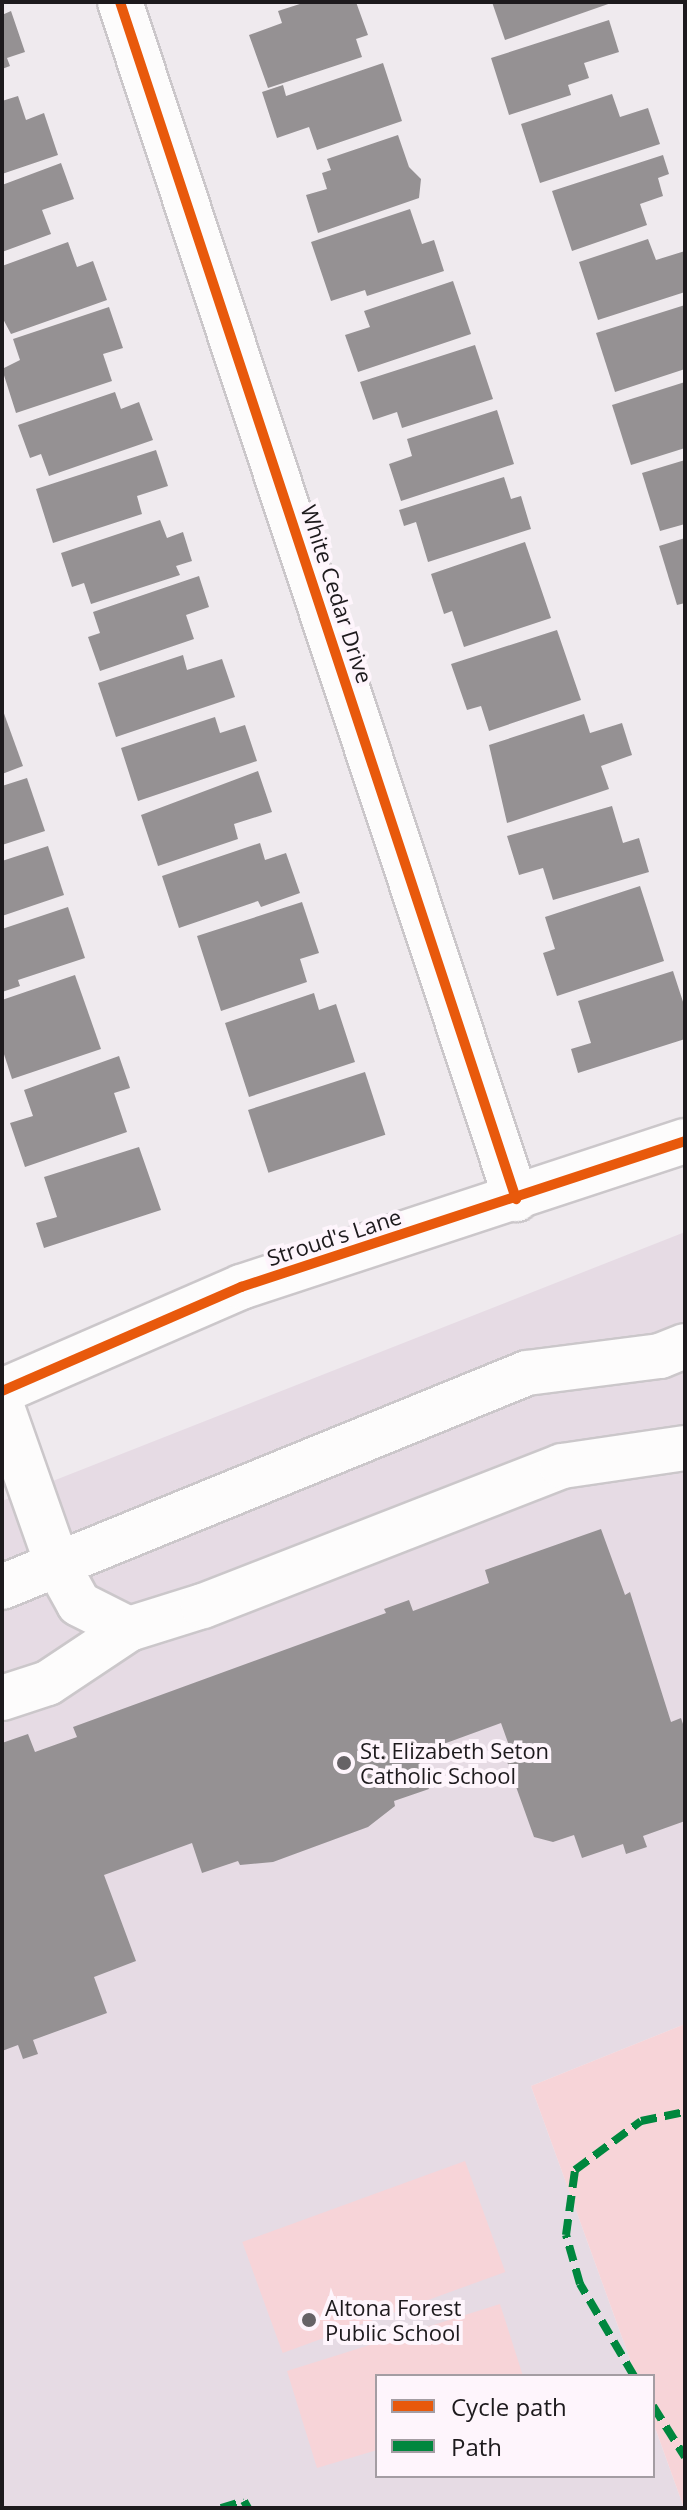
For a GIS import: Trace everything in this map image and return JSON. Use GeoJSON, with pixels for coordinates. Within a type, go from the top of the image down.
{"type":"FeatureCollection","features":[{"type":"Feature","properties":{"kind":"street","name":"White Cedar Drive"},"geometry":{"type":"LineString","coordinates":[[120,2],[516,1199]]}},
{"type":"Feature","properties":{"kind":"street","name":"Stroud's Lane"},"geometry":{"type":"LineString","coordinates":[[2,1391],[241,1287],[685,1141]]}},
{"type":"Feature","properties":{"kind":"street"},"geometry":{"type":"LineString","coordinates":[[2,1587],[527,1373],[660,1356],[685,1346]]}},
{"type":"Feature","properties":{"kind":"street"},"geometry":{"type":"LineString","coordinates":[[2,1407],[58,1566],[79,1604],[129,1629]]}},
{"type":"Feature","properties":{"kind":"street"},"geometry":{"type":"LineString","coordinates":[[2,1698],[48,1683],[129,1629],[203,1606],[562,1466],[685,1448]]}},
{"type":"Feature","properties":{"kind":"shaded area","name":"St. Elizabeth Seton Catholic School"},"geometry":{"type":"Polygon","coordinates":[[[685,1232],[685,2024],[531,2086],[635,2374],[375,2374],[375,2478],[655,2478],[655,2428],[684,2508],[2,2508],[2,1501],[685,1232]]]}},
{"type":"Feature","properties":{"kind":"shaded area"},"geometry":{"type":"Polygon","coordinates":[[[685,2024],[685,2508],[655,2428],[655,2374],[635,2374],[531,2086],[685,2024]]]}},
{"type":"Feature","properties":{"kind":"shaded area"},"geometry":{"type":"Polygon","coordinates":[[[465,2161],[505,2272],[283,2353],[242,2242],[465,2161]]]}},
{"type":"Feature","properties":{"kind":"shaded area"},"geometry":{"type":"Polygon","coordinates":[[[500,2304],[522,2374],[375,2374],[375,2451],[317,2468],[287,2371],[500,2304]]]}},
{"type":"Feature","properties":{"kind":"building"},"geometry":{"type":"Polygon","coordinates":[[[306,2],[356,2],[368,35],[356,39],[362,57],[268,88],[249,35],[282,23],[278,11],[306,2]]]}},
{"type":"Feature","properties":{"kind":"building"},"geometry":{"type":"Polygon","coordinates":[[[492,2],[614,2],[505,40],[492,2]]]}},
{"type":"Feature","properties":{"kind":"building"},"geometry":{"type":"Polygon","coordinates":[[[11,11],[25,52],[7,58],[10,66],[2,69],[2,15],[11,11]]]}},
{"type":"Feature","properties":{"kind":"building"},"geometry":{"type":"Polygon","coordinates":[[[609,20],[619,52],[584,63],[589,78],[568,85],[571,95],[509,115],[491,58],[609,20]]]}},
{"type":"Feature","properties":{"kind":"building"},"geometry":{"type":"Polygon","coordinates":[[[383,63],[402,121],[317,150],[309,127],[277,138],[262,92],[283,85],[286,96],[383,63]]]}},
{"type":"Feature","properties":{"kind":"building"},"geometry":{"type":"Polygon","coordinates":[[[612,94],[620,117],[648,108],[660,144],[540,183],[521,124],[612,94]]]}},
{"type":"Feature","properties":{"kind":"building"},"geometry":{"type":"Polygon","coordinates":[[[18,96],[26,120],[44,113],[58,155],[2,174],[2,101],[18,96]]]}},
{"type":"Feature","properties":{"kind":"building"},"geometry":{"type":"Polygon","coordinates":[[[398,135],[409,167],[421,179],[419,198],[318,233],[306,195],[327,189],[322,173],[331,170],[327,159],[398,135]]]}},
{"type":"Feature","properties":{"kind":"building"},"geometry":{"type":"Polygon","coordinates":[[[663,155],[669,174],[658,178],[663,196],[640,204],[647,225],[572,251],[552,191],[663,155]]]}},
{"type":"Feature","properties":{"kind":"building"},"geometry":{"type":"Polygon","coordinates":[[[61,163],[74,199],[42,210],[51,234],[2,252],[2,185],[61,163]]]}},
{"type":"Feature","properties":{"kind":"building"},"geometry":{"type":"Polygon","coordinates":[[[410,209],[422,244],[434,240],[444,271],[367,296],[365,290],[331,301],[311,242],[410,209]]]}},
{"type":"Feature","properties":{"kind":"building"},"geometry":{"type":"Polygon","coordinates":[[[648,239],[656,260],[685,251],[685,292],[598,320],[579,262],[648,239]]]}},
{"type":"Feature","properties":{"kind":"building"},"geometry":{"type":"Polygon","coordinates":[[[68,242],[77,267],[93,261],[107,300],[11,334],[2,317],[2,266],[68,242]]]}},
{"type":"Feature","properties":{"kind":"building"},"geometry":{"type":"Polygon","coordinates":[[[453,281],[471,334],[358,372],[345,335],[370,327],[364,311],[453,281]]]}},
{"type":"Feature","properties":{"kind":"building"},"geometry":{"type":"Polygon","coordinates":[[[685,305],[685,369],[615,392],[596,333],[685,305]]]}},
{"type":"Feature","properties":{"kind":"building"},"geometry":{"type":"Polygon","coordinates":[[[109,307],[123,348],[103,354],[112,381],[16,413],[2,369],[20,360],[13,339],[109,307]]]}},
{"type":"Feature","properties":{"kind":"building"},"geometry":{"type":"Polygon","coordinates":[[[475,345],[493,399],[402,428],[397,412],[373,420],[360,382],[475,345]]]}},
{"type":"Feature","properties":{"kind":"building"},"geometry":{"type":"Polygon","coordinates":[[[685,382],[685,448],[631,465],[612,405],[685,382]]]}},
{"type":"Feature","properties":{"kind":"building"},"geometry":{"type":"Polygon","coordinates":[[[115,392],[121,409],[139,402],[153,440],[49,476],[41,454],[30,458],[18,425],[115,392]]]}},
{"type":"Feature","properties":{"kind":"building"},"geometry":{"type":"Polygon","coordinates":[[[497,410],[514,464],[401,501],[389,464],[412,456],[407,439],[497,410]]]}},
{"type":"Feature","properties":{"kind":"building"},"geometry":{"type":"Polygon","coordinates":[[[156,450],[168,486],[137,496],[142,514],[53,543],[36,489],[156,450]]]}},
{"type":"Feature","properties":{"kind":"building"},"geometry":{"type":"Polygon","coordinates":[[[685,460],[685,524],[660,531],[642,473],[685,460]]]}},
{"type":"Feature","properties":{"kind":"building"},"geometry":{"type":"Polygon","coordinates":[[[504,477],[511,499],[521,496],[531,529],[428,562],[416,522],[404,526],[399,510],[504,477]]]}},
{"type":"Feature","properties":{"kind":"building"},"geometry":{"type":"Polygon","coordinates":[[[160,520],[167,538],[183,532],[192,561],[176,566],[180,575],[91,604],[84,583],[72,587],[61,553],[160,520]]]}},
{"type":"Feature","properties":{"kind":"building"},"geometry":{"type":"Polygon","coordinates":[[[685,538],[685,603],[677,605],[659,546],[685,538]]]}},
{"type":"Feature","properties":{"kind":"building"},"geometry":{"type":"Polygon","coordinates":[[[525,542],[551,618],[464,647],[452,611],[444,614],[431,574],[525,542]]]}},
{"type":"Feature","properties":{"kind":"building"},"geometry":{"type":"Polygon","coordinates":[[[199,576],[209,607],[186,615],[194,639],[100,671],[88,637],[100,633],[93,612],[199,576]]]}},
{"type":"Feature","properties":{"kind":"building"},"geometry":{"type":"Polygon","coordinates":[[[557,630],[581,700],[489,731],[481,706],[467,710],[451,664],[557,630]]]}},
{"type":"Feature","properties":{"kind":"building"},"geometry":{"type":"Polygon","coordinates":[[[183,655],[187,670],[222,659],[235,697],[116,737],[98,683],[183,655]]]}},
{"type":"Feature","properties":{"kind":"building"},"geometry":{"type":"Polygon","coordinates":[[[2,708],[23,766],[2,774],[2,708]]]}},
{"type":"Feature","properties":{"kind":"building"},"geometry":{"type":"Polygon","coordinates":[[[584,714],[590,733],[622,723],[632,755],[601,766],[609,789],[507,823],[489,745],[584,714]]]}},
{"type":"Feature","properties":{"kind":"building"},"geometry":{"type":"Polygon","coordinates":[[[215,717],[220,733],[245,725],[257,761],[138,801],[121,748],[215,717]]]}},
{"type":"Feature","properties":{"kind":"building"},"geometry":{"type":"Polygon","coordinates":[[[258,771],[272,812],[234,824],[238,839],[158,866],[141,815],[258,771]]]}},
{"type":"Feature","properties":{"kind":"building"},"geometry":{"type":"Polygon","coordinates":[[[27,778],[45,831],[2,845],[2,786],[27,778]]]}},
{"type":"Feature","properties":{"kind":"building"},"geometry":{"type":"Polygon","coordinates":[[[612,806],[623,843],[639,838],[649,872],[553,900],[543,868],[519,875],[507,836],[612,806]]]}},
{"type":"Feature","properties":{"kind":"building"},"geometry":{"type":"Polygon","coordinates":[[[260,843],[265,860],[286,853],[300,893],[261,907],[258,901],[179,928],[162,876],[260,843]]]}},
{"type":"Feature","properties":{"kind":"building"},"geometry":{"type":"Polygon","coordinates":[[[48,846],[64,895],[2,916],[2,861],[48,846]]]}},
{"type":"Feature","properties":{"kind":"building"},"geometry":{"type":"Polygon","coordinates":[[[640,886],[664,961],[557,996],[543,953],[555,949],[545,917],[640,886]]]}},
{"type":"Feature","properties":{"kind":"building"},"geometry":{"type":"Polygon","coordinates":[[[302,902],[319,953],[300,959],[307,982],[221,1011],[197,936],[302,902]]]}},
{"type":"Feature","properties":{"kind":"building"},"geometry":{"type":"Polygon","coordinates":[[[68,907],[85,958],[18,980],[20,986],[2,992],[2,929],[68,907]]]}},
{"type":"Feature","properties":{"kind":"building"},"geometry":{"type":"Polygon","coordinates":[[[673,971],[685,1008],[685,1039],[578,1073],[571,1049],[591,1043],[578,1001],[673,971]]]}},
{"type":"Feature","properties":{"kind":"building"},"geometry":{"type":"Polygon","coordinates":[[[75,975],[101,1049],[12,1079],[2,1048],[2,1000],[75,975]]]}},
{"type":"Feature","properties":{"kind":"building"},"geometry":{"type":"Polygon","coordinates":[[[314,993],[319,1010],[336,1004],[355,1062],[249,1097],[225,1023],[314,993]]]}},
{"type":"Feature","properties":{"kind":"building"},"geometry":{"type":"Polygon","coordinates":[[[119,1056],[130,1088],[114,1093],[127,1132],[25,1167],[10,1123],[33,1116],[24,1090],[119,1056]]]}},
{"type":"Feature","properties":{"kind":"building"},"geometry":{"type":"Polygon","coordinates":[[[365,1072],[385,1135],[268,1173],[248,1110],[365,1072]]]}},
{"type":"Feature","properties":{"kind":"building"},"geometry":{"type":"Polygon","coordinates":[[[139,1147],[161,1210],[44,1248],[36,1223],[57,1217],[44,1177],[139,1147]]]}},
{"type":"Feature","properties":{"kind":"building"},"geometry":{"type":"Polygon","coordinates":[[[601,1529],[625,1595],[630,1592],[671,1722],[681,1718],[685,1730],[685,1821],[643,1836],[647,1847],[626,1854],[623,1844],[582,1858],[574,1835],[553,1842],[534,1837],[505,1756],[512,1754],[501,1723],[416,1754],[429,1789],[394,1801],[395,1806],[368,1827],[273,1862],[240,1865],[238,1861],[202,1873],[192,1843],[104,1875],[136,1961],[94,1977],[107,2013],[33,2040],[38,2054],[23,2059],[18,2045],[2,2051],[2,1743],[28,1734],[35,1752],[77,1737],[73,1727],[386,1613],[384,1609],[409,1600],[413,1611],[489,1583],[485,1570],[601,1529]]]}},
{"type":"Feature","properties":{"kind":"marked path"},"geometry":{"type":"LineString","coordinates":[[633,2374],[580,2284],[566,2235],[575,2170],[641,2121],[685,2112]]}},
{"type":"Feature","properties":{"kind":"marked path"},"geometry":{"type":"LineString","coordinates":[[655,2409],[685,2457]]}},
{"type":"Feature","properties":{"kind":"marked path"},"geometry":{"type":"LineString","coordinates":[[221,2508],[244,2501],[248,2508]]}},
{"type":"Feature","properties":{"kind":"cycle path"},"geometry":{"type":"LineString","coordinates":[[120,2],[516,1199]]}},
{"type":"Feature","properties":{"kind":"cycle path"},"geometry":{"type":"LineString","coordinates":[[2,1391],[241,1287],[685,1141]]}},
{"type":"Feature","properties":{"kind":"place","name":"St. Elizabeth Seton Catholic School"},"geometry":{"type":"Point","coordinates":[344,1763]}},
{"type":"Feature","properties":{"kind":"place","name":"Altona Forest Public School"},"geometry":{"type":"Point","coordinates":[309,2320]}}]}
